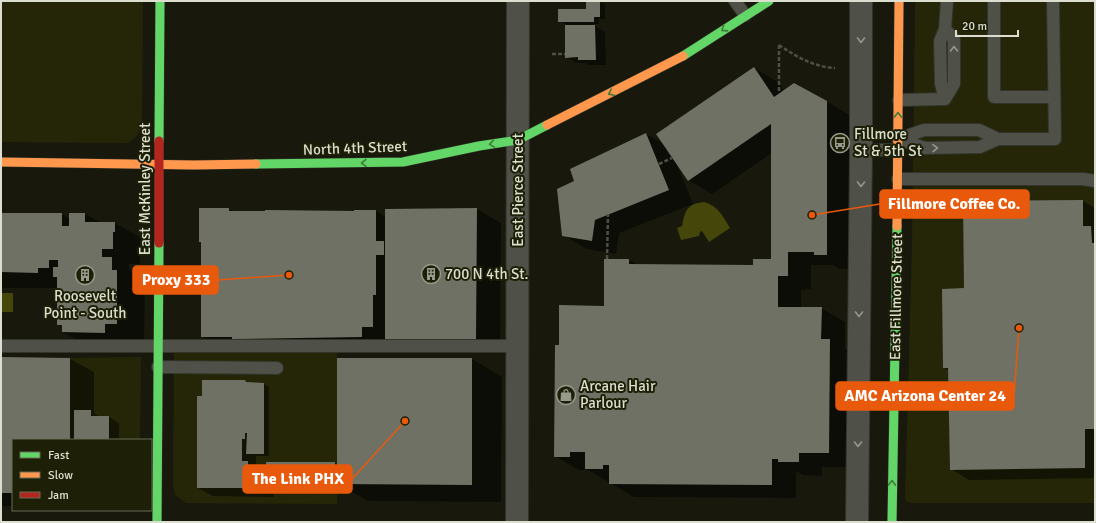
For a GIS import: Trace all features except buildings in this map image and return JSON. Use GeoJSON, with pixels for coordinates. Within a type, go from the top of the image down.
{"type":"FeatureCollection","features":[{"type":"Feature","properties":{"kind":"street","name":"East McKinley Street"},"geometry":{"type":"LineString","coordinates":[[157,522],[160,1]]}},
{"type":"Feature","properties":{"kind":"street","name":"East Pierce Street"},"geometry":{"type":"LineString","coordinates":[[517,522],[518,1]]}},
{"type":"Feature","properties":{"kind":"street","name":"North 4th Street"},"geometry":{"type":"LineString","coordinates":[[1,162],[159,164],[403,162],[479,146],[518,140],[677,60],[769,1]]}},
{"type":"Feature","properties":{"kind":"street"},"geometry":{"type":"LineString","coordinates":[[857,522],[861,1]]}},
{"type":"Feature","properties":{"kind":"street","name":"East Fillmore Street"},"geometry":{"type":"LineString","coordinates":[[892,522],[898,180],[899,1]]}},
{"type":"Feature","properties":{"kind":"lane"},"geometry":{"type":"LineString","coordinates":[[735,1],[745,15]]}},
{"type":"Feature","properties":{"kind":"lane"},"geometry":{"type":"LineString","coordinates":[[899,100],[945,99],[954,84],[954,38],[945,29],[947,1]]}},
{"type":"Feature","properties":{"kind":"lane"},"geometry":{"type":"LineString","coordinates":[[994,1],[994,97],[1054,97]]}},
{"type":"Feature","properties":{"kind":"lane"},"geometry":{"type":"LineString","coordinates":[[861,150],[898,145],[925,148],[980,147],[998,139],[1055,139],[1054,1]]}},
{"type":"Feature","properties":{"kind":"lane"},"geometry":{"type":"LineString","coordinates":[[898,145],[924,130],[979,130],[998,139]]}},
{"type":"Feature","properties":{"kind":"lane"},"geometry":{"type":"LineString","coordinates":[[898,180],[1095,180]]}},
{"type":"Feature","properties":{"kind":"lane"},"geometry":{"type":"LineString","coordinates":[[1,346],[517,346]]}},
{"type":"Feature","properties":{"kind":"lane"},"geometry":{"type":"LineString","coordinates":[[158,367],[277,368]]}},
{"type":"Feature","properties":{"kind":"path"},"geometry":{"type":"LineString","coordinates":[[779,93],[779,45],[792,54],[815,65],[835,68]]}},
{"type":"Feature","properties":{"kind":"path"},"geometry":{"type":"LineString","coordinates":[[552,54],[565,54]]}},
{"type":"Feature","properties":{"kind":"path"},"geometry":{"type":"LineString","coordinates":[[659,164],[672,158]]}},
{"type":"Feature","properties":{"kind":"path"},"geometry":{"type":"LineString","coordinates":[[607,259],[608,214]]}},
{"type":"Feature","properties":{"kind":"shaded area"},"geometry":{"type":"Polygon","coordinates":[[[1,1],[143,1],[142,126],[137,136],[128,143],[1,142],[1,1]]]}},
{"type":"Feature","properties":{"kind":"shaded area"},"geometry":{"type":"Polygon","coordinates":[[[915,1],[1095,1],[1095,503],[911,503],[907,502],[905,498],[912,244],[915,1]]]}},
{"type":"Feature","properties":{"kind":"shaded area"},"geometry":{"type":"Polygon","coordinates":[[[704,202],[717,209],[730,228],[709,242],[702,231],[700,232],[699,236],[681,240],[677,228],[682,226],[686,212],[690,206],[704,202]]]}},
{"type":"Feature","properties":{"kind":"shaded area"},"geometry":{"type":"Polygon","coordinates":[[[1,293],[13,293],[13,312],[1,312],[1,293]]]}},
{"type":"Feature","properties":{"kind":"shaded area"},"geometry":{"type":"Polygon","coordinates":[[[174,349],[337,349],[337,504],[186,503],[175,495],[173,485],[174,349]]]}},
{"type":"Feature","properties":{"kind":"shaded area"},"geometry":{"type":"Polygon","coordinates":[[[141,357],[140,439],[70,439],[70,358],[141,357]]]}},
{"type":"Feature","properties":{"kind":"traffic: fast"},"geometry":{"type":"LineString","coordinates":[[159,141],[160,1]]}},
{"type":"Feature","properties":{"kind":"traffic: fast"},"geometry":{"type":"LineString","coordinates":[[683,56],[769,1]]}},
{"type":"Feature","properties":{"kind":"traffic: fast"},"geometry":{"type":"LineString","coordinates":[[256,164],[403,162],[479,146],[518,140],[547,125]]}},
{"type":"Feature","properties":{"kind":"traffic: fast"},"geometry":{"type":"LineString","coordinates":[[892,522],[897,226]]}},
{"type":"Feature","properties":{"kind":"traffic: fast"},"geometry":{"type":"LineString","coordinates":[[157,522],[159,243]]}},
{"type":"Feature","properties":{"kind":"traffic: slow"},"geometry":{"type":"LineString","coordinates":[[897,226],[899,1]]}},
{"type":"Feature","properties":{"kind":"traffic: slow"},"geometry":{"type":"LineString","coordinates":[[547,125],[683,56]]}},
{"type":"Feature","properties":{"kind":"traffic: slow"},"geometry":{"type":"LineString","coordinates":[[1,162],[194,165],[256,164]]}},
{"type":"Feature","properties":{"kind":"traffic: jam"},"geometry":{"type":"LineString","coordinates":[[159,141],[159,243]]}},
{"type":"Feature","properties":{"kind":"place","name":"Fillmore St & 5th St"},"geometry":{"type":"Point","coordinates":[840,143]}},
{"type":"Feature","properties":{"kind":"place","name":"Fillmore Coffee Co."},"geometry":{"type":"Point","coordinates":[812,215]}},
{"type":"Feature","properties":{"kind":"place","name":"700 N 4th St."},"geometry":{"type":"Point","coordinates":[431,274]}},
{"type":"Feature","properties":{"kind":"place","name":"Roosevelt Point - South"},"geometry":{"type":"Point","coordinates":[85,275]}},
{"type":"Feature","properties":{"kind":"place","name":"Proxy 333"},"geometry":{"type":"Point","coordinates":[289,275]}},
{"type":"Feature","properties":{"kind":"place","name":"AMC Arizona Center 24"},"geometry":{"type":"Point","coordinates":[1019,328]}},
{"type":"Feature","properties":{"kind":"place","name":"Arcane Hair Parlour"},"geometry":{"type":"Point","coordinates":[566,395]}},
{"type":"Feature","properties":{"kind":"place","name":"The Link PHX"},"geometry":{"type":"Point","coordinates":[405,421]}}]}
